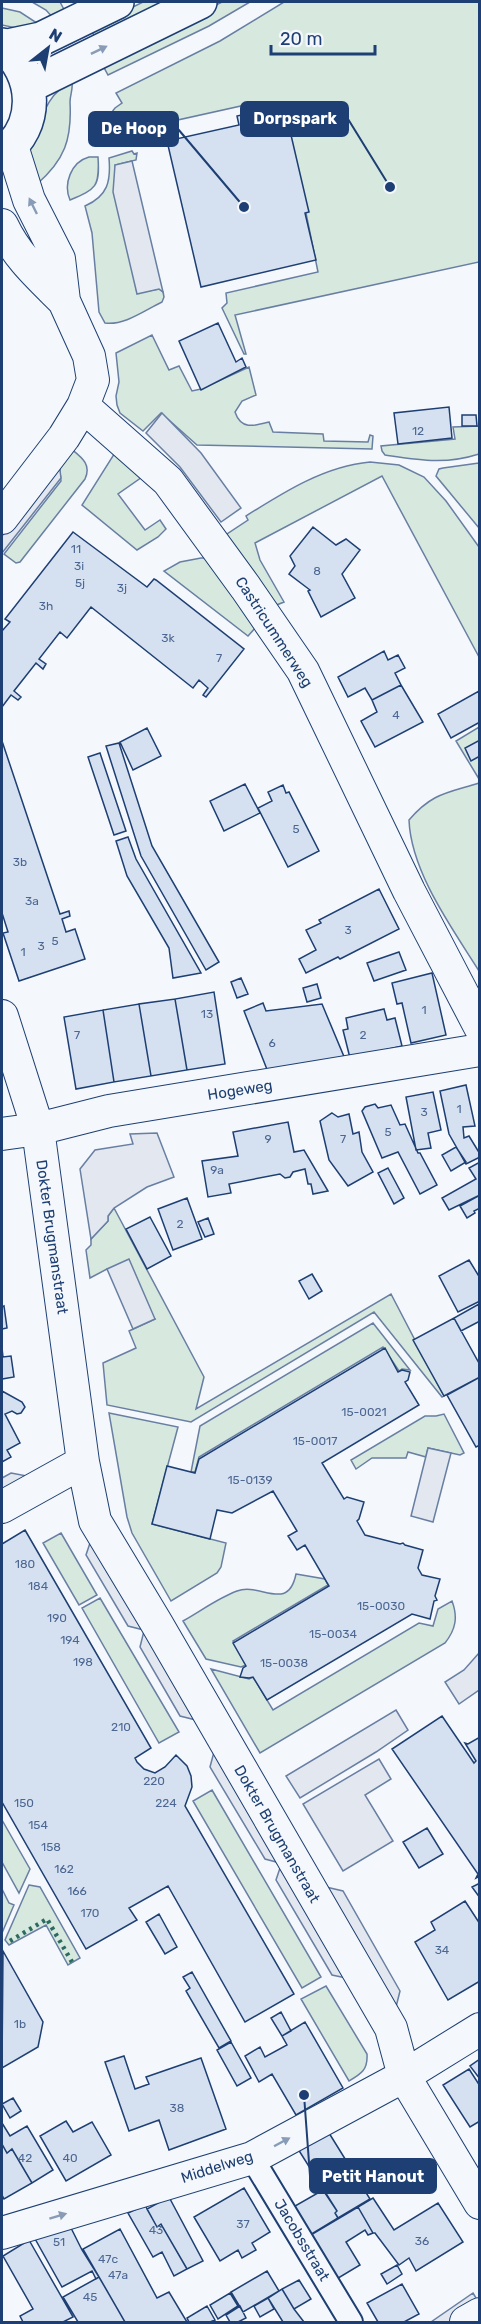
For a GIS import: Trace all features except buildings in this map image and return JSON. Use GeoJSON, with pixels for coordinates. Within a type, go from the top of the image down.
{"type":"FeatureCollection","features":[{"type":"Feature","properties":{"kind":"main road"},"geometry":{"type":"LineString","coordinates":[[2,46],[40,39],[117,2]]}},
{"type":"Feature","properties":{"kind":"main road"},"geometry":{"type":"LineString","coordinates":[[29,86],[200,2]]}},
{"type":"Feature","properties":{"kind":"main road"},"geometry":{"type":"LineString","coordinates":[[2,46],[11,52],[29,86],[29,106],[25,124],[20,137],[7,150]]}},
{"type":"Feature","properties":{"kind":"street"},"geometry":{"type":"LineString","coordinates":[[2,518],[64,437],[83,406],[93,380],[89,356],[64,301],[59,259],[7,150]]}},
{"type":"Feature","properties":{"kind":"street"},"geometry":{"type":"LineString","coordinates":[[2,225],[10,243],[30,268],[64,301]]}},
{"type":"Feature","properties":{"kind":"street","name":"Castricummerweg"},"geometry":{"type":"LineString","coordinates":[[83,406],[168,481],[303,671],[409,891],[478,1049]]}},
{"type":"Feature","properties":{"kind":"street","name":"Dokter Brugmanstraat"},"geometry":{"type":"LineString","coordinates":[[2,1016],[38,1129],[83,1462],[95,1521],[391,2028],[404,2076],[480,2203]]}},
{"type":"Feature","properties":{"kind":"street","name":"Hogeweg"},"geometry":{"type":"LineString","coordinates":[[2,1134],[38,1129],[109,1111],[478,1049]]}},
{"type":"Feature","properties":{"kind":"street"},"geometry":{"type":"LineString","coordinates":[[2,1506],[83,1462]]}},
{"type":"Feature","properties":{"kind":"street","name":"Middelweg"},"geometry":{"type":"LineString","coordinates":[[2,2233],[252,2158],[404,2076],[480,2029]]}},
{"type":"Feature","properties":{"kind":"street","name":"Jacobsstraat"},"geometry":{"type":"LineString","coordinates":[[252,2158],[351,2322]]}},
{"type":"Feature","properties":{"kind":"street"},"geometry":{"type":"LineString","coordinates":[[466,2322],[480,2314]]}},
{"type":"Feature","properties":{"kind":"shaded area"},"geometry":{"type":"Polygon","coordinates":[[[32,2],[60,2],[67,15],[54,19],[46,10],[32,2]]]}},
{"type":"Feature","properties":{"kind":"shaded area"},"geometry":{"type":"Polygon","coordinates":[[[143,2],[171,2],[96,39],[90,28],[143,2]]]}},
{"type":"Feature","properties":{"kind":"shaded area"},"geometry":{"type":"Polygon","coordinates":[[[222,2],[250,2],[209,26],[108,75],[101,62],[222,2]]]}},
{"type":"Feature","properties":{"kind":"shaded area"},"geometry":{"type":"Polygon","coordinates":[[[284,2],[479,2],[479,262],[235,315],[246,354],[244,354],[222,308],[227,303],[226,293],[318,272],[284,105],[251,112],[250,104],[155,125],[152,116],[110,126],[105,121],[122,103],[116,93],[220,41],[284,2]]]}},
{"type":"Feature","properties":{"kind":"shaded area"},"geometry":{"type":"Polygon","coordinates":[[[2,8],[20,12],[40,25],[25,30],[2,25],[2,8]]]}},
{"type":"Feature","properties":{"kind":"shaded area"},"geometry":{"type":"Polygon","coordinates":[[[72,83],[70,127],[65,148],[54,167],[36,185],[31,145],[50,100],[63,87],[72,83]]]}},
{"type":"Feature","properties":{"kind":"shaded area"},"geometry":{"type":"Polygon","coordinates":[[[132,151],[134,154],[137,153],[136,160],[115,165],[137,293],[159,289],[163,292],[164,297],[162,302],[134,317],[120,322],[105,323],[99,312],[92,233],[85,206],[99,198],[106,187],[109,158],[132,151]]]}},
{"type":"Feature","properties":{"kind":"shaded area"},"geometry":{"type":"Polygon","coordinates":[[[89,157],[98,157],[97,181],[86,193],[70,200],[67,187],[70,174],[77,164],[89,157]]]}},
{"type":"Feature","properties":{"kind":"shaded area"},"geometry":{"type":"Polygon","coordinates":[[[132,161],[163,292],[159,289],[137,294],[113,192],[115,165],[132,161]]]}},
{"type":"Feature","properties":{"kind":"shaded area"},"geometry":{"type":"Polygon","coordinates":[[[152,335],[169,370],[179,366],[192,391],[249,367],[256,395],[242,401],[235,412],[244,424],[269,422],[273,432],[323,434],[324,441],[368,442],[370,435],[373,436],[372,449],[197,445],[161,413],[143,431],[120,413],[117,405],[119,382],[116,353],[152,335]]]}},
{"type":"Feature","properties":{"kind":"shaded area"},"geometry":{"type":"Polygon","coordinates":[[[162,413],[201,453],[241,508],[221,522],[180,467],[146,433],[162,413]]]}},
{"type":"Feature","properties":{"kind":"shaded area"},"geometry":{"type":"Polygon","coordinates":[[[479,426],[479,454],[455,460],[421,460],[385,455],[382,451],[381,446],[455,439],[453,427],[479,426]]]}},
{"type":"Feature","properties":{"kind":"shaded area"},"geometry":{"type":"Polygon","coordinates":[[[70,448],[86,465],[85,479],[20,562],[16,563],[4,554],[61,481],[59,463],[70,448]]]}},
{"type":"Feature","properties":{"kind":"shaded area"},"geometry":{"type":"Polygon","coordinates":[[[116,451],[145,475],[118,494],[145,530],[160,520],[166,529],[137,550],[82,505],[116,451]]]}},
{"type":"Feature","properties":{"kind":"shaded area"},"geometry":{"type":"Polygon","coordinates":[[[370,462],[399,465],[424,477],[446,501],[479,547],[479,657],[382,476],[255,543],[260,560],[284,602],[274,606],[221,538],[248,520],[246,516],[305,482],[353,464],[370,462]]]}},
{"type":"Feature","properties":{"kind":"shaded area"},"geometry":{"type":"Polygon","coordinates":[[[59,463],[61,478],[2,553],[2,536],[59,463]]]}},
{"type":"Feature","properties":{"kind":"shaded area"},"geometry":{"type":"Polygon","coordinates":[[[480,463],[479,528],[436,476],[439,469],[480,463]]]}},
{"type":"Feature","properties":{"kind":"shaded area"},"geometry":{"type":"Polygon","coordinates":[[[205,558],[256,627],[248,636],[164,571],[180,562],[205,558]]]}},
{"type":"Feature","properties":{"kind":"shaded area"},"geometry":{"type":"Polygon","coordinates":[[[479,727],[479,779],[456,741],[479,727]]]}},
{"type":"Feature","properties":{"kind":"shaded area"},"geometry":{"type":"Polygon","coordinates":[[[480,783],[479,971],[425,879],[411,840],[409,820],[433,799],[480,783]]]}},
{"type":"Feature","properties":{"kind":"shaded area"},"geometry":{"type":"Polygon","coordinates":[[[157,1133],[174,1177],[147,1187],[114,1208],[108,1216],[108,1221],[91,1239],[80,1169],[95,1150],[133,1144],[130,1134],[157,1133]]]}},
{"type":"Feature","properties":{"kind":"shaded area"},"geometry":{"type":"Polygon","coordinates":[[[114,1208],[204,1377],[196,1409],[391,1294],[444,1396],[442,1397],[374,1312],[191,1422],[107,1405],[103,1363],[136,1348],[129,1331],[155,1319],[107,1269],[90,1278],[86,1250],[91,1245],[91,1239],[108,1221],[108,1216],[114,1208]]]}},
{"type":"Feature","properties":{"kind":"shaded area"},"geometry":{"type":"Polygon","coordinates":[[[129,1259],[155,1319],[133,1329],[107,1269],[129,1259]]]}},
{"type":"Feature","properties":{"kind":"shaded area"},"geometry":{"type":"Polygon","coordinates":[[[373,1323],[410,1370],[399,1371],[383,1347],[199,1457],[195,1472],[191,1472],[200,1426],[373,1323]]]}},
{"type":"Feature","properties":{"kind":"shaded area"},"geometry":{"type":"Polygon","coordinates":[[[109,1413],[178,1427],[152,1524],[226,1543],[221,1567],[217,1573],[171,1601],[132,1533],[127,1517],[109,1413]]]}},
{"type":"Feature","properties":{"kind":"shaded area"},"geometry":{"type":"Polygon","coordinates":[[[444,1414],[464,1453],[460,1455],[428,1448],[426,1457],[408,1452],[406,1458],[372,1458],[356,1469],[351,1460],[425,1416],[444,1414]]]}},
{"type":"Feature","properties":{"kind":"shaded area"},"geometry":{"type":"Polygon","coordinates":[[[428,1448],[451,1453],[433,1522],[411,1516],[428,1448]]]}},
{"type":"Feature","properties":{"kind":"shaded area"},"geometry":{"type":"Polygon","coordinates":[[[11,1473],[27,1476],[2,1490],[2,1478],[11,1473]]]}},
{"type":"Feature","properties":{"kind":"shaded area"},"geometry":{"type":"Polygon","coordinates":[[[61,1533],[97,1595],[79,1605],[43,1543],[61,1533]]]}},
{"type":"Feature","properties":{"kind":"shaded area"},"geometry":{"type":"Polygon","coordinates":[[[91,1540],[144,1630],[128,1626],[86,1555],[91,1540]]]}},
{"type":"Feature","properties":{"kind":"shaded area"},"geometry":{"type":"Polygon","coordinates":[[[296,1574],[325,1579],[328,1585],[233,1641],[246,1665],[241,1667],[206,1659],[183,1621],[237,1591],[246,1589],[272,1594],[287,1592],[296,1574]]]}},
{"type":"Feature","properties":{"kind":"shaded area"},"geometry":{"type":"Polygon","coordinates":[[[100,1598],[179,1732],[159,1743],[82,1608],[100,1598]]]}},
{"type":"Feature","properties":{"kind":"shaded area"},"geometry":{"type":"Polygon","coordinates":[[[452,1601],[455,1623],[445,1643],[260,1753],[211,1669],[249,1679],[253,1677],[273,1710],[419,1623],[433,1626],[438,1609],[452,1601]]]}},
{"type":"Feature","properties":{"kind":"shaded area"},"geometry":{"type":"Polygon","coordinates":[[[144,1631],[196,1720],[180,1716],[140,1647],[144,1631]]]}},
{"type":"Feature","properties":{"kind":"shaded area"},"geometry":{"type":"Polygon","coordinates":[[[479,1653],[479,1690],[459,1704],[445,1682],[464,1670],[479,1653]]]}},
{"type":"Feature","properties":{"kind":"shaded area"},"geometry":{"type":"Polygon","coordinates":[[[396,1710],[408,1730],[300,1798],[286,1776],[396,1710]]]}},
{"type":"Feature","properties":{"kind":"shaded area"},"geometry":{"type":"Polygon","coordinates":[[[214,1752],[280,1863],[265,1859],[210,1767],[214,1752]]]}},
{"type":"Feature","properties":{"kind":"shaded area"},"geometry":{"type":"Polygon","coordinates":[[[379,1759],[391,1779],[365,1795],[393,1841],[343,1871],[303,1804],[379,1759]]]}},
{"type":"Feature","properties":{"kind":"shaded area"},"geometry":{"type":"Polygon","coordinates":[[[212,1790],[321,1977],[302,1988],[193,1801],[212,1790]]]}},
{"type":"Feature","properties":{"kind":"shaded area"},"geometry":{"type":"Polygon","coordinates":[[[2,1820],[30,1869],[19,1893],[2,1862],[2,1820]]]}},
{"type":"Feature","properties":{"kind":"shaded area"},"geometry":{"type":"Polygon","coordinates":[[[281,1865],[346,1978],[332,1975],[276,1880],[281,1865]]]}},
{"type":"Feature","properties":{"kind":"shaded area"},"geometry":{"type":"Polygon","coordinates":[[[29,1885],[40,1887],[80,1958],[68,1965],[46,1925],[9,1945],[5,1940],[29,1885]]]}},
{"type":"Feature","properties":{"kind":"shaded area"},"geometry":{"type":"Polygon","coordinates":[[[326,1887],[343,1891],[400,1991],[396,2007],[326,1887]]]}},
{"type":"Feature","properties":{"kind":"shaded area"},"geometry":{"type":"Polygon","coordinates":[[[2,1889],[9,1903],[14,1905],[2,1933],[2,1889]]]}},
{"type":"Feature","properties":{"kind":"shaded area"},"geometry":{"type":"Polygon","coordinates":[[[326,1986],[367,2054],[363,2071],[349,2081],[301,1999],[326,1986]]]}},
{"type":"Feature","properties":{"kind":"shaded area"},"geometry":{"type":"Polygon","coordinates":[[[473,2293],[479,2303],[450,2322],[431,2322],[473,2293]]]}},
{"type":"Feature","properties":{"kind":"hedge"},"geometry":{"type":"LineString","coordinates":[[10,1941],[47,1919],[72,1962]]}},
{"type":"Feature","properties":{"kind":"place","name":"Dorpspark"},"geometry":{"type":"Point","coordinates":[390,187]}},
{"type":"Feature","properties":{"kind":"place","name":"De Hoop"},"geometry":{"type":"Point","coordinates":[244,207]}},
{"type":"Feature","properties":{"kind":"place","name":"Petit Hanout"},"geometry":{"type":"Point","coordinates":[304,2095]}}]}
